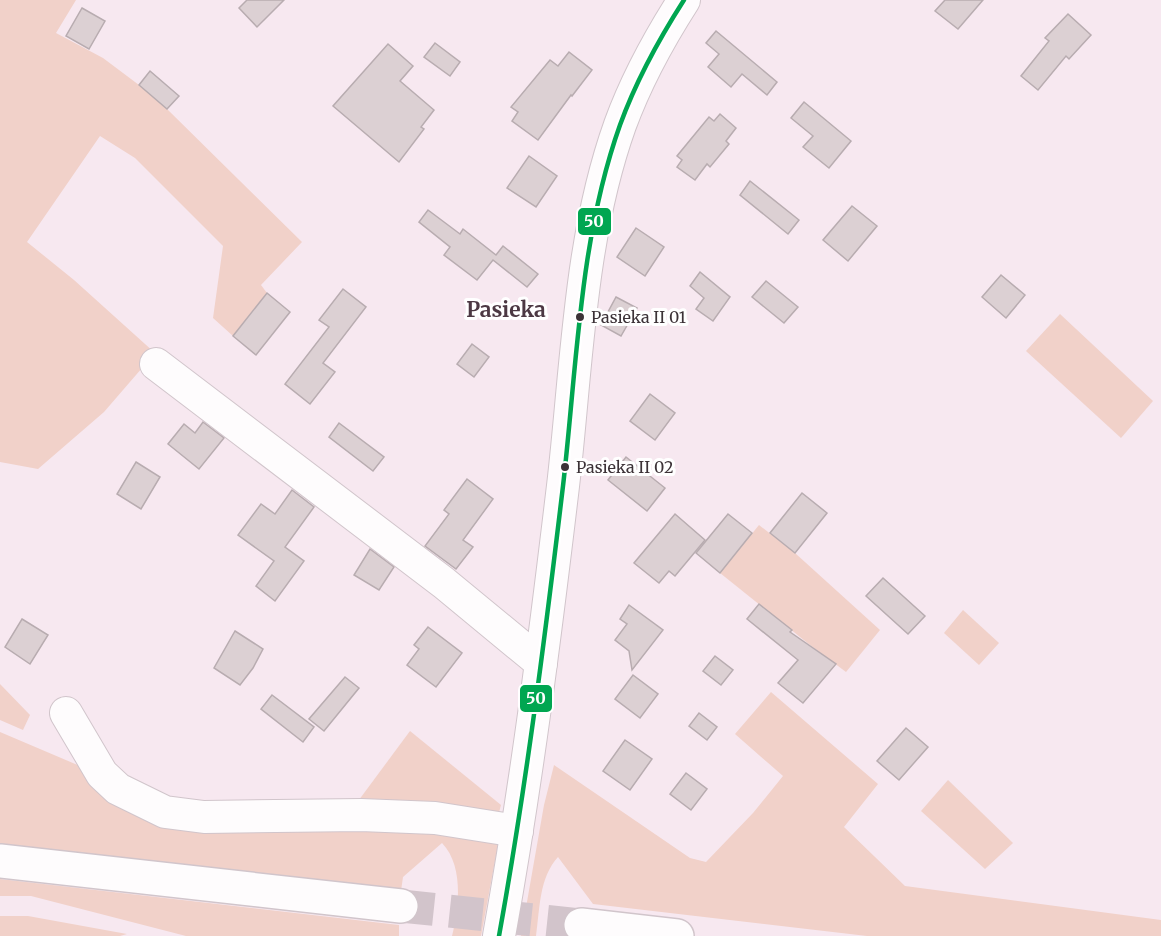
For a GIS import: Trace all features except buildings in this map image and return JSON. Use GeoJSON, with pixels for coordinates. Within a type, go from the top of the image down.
{"type":"FeatureCollection","features":[{"type":"Feature","properties":{"kind":"main road"},"geometry":{"type":"LineString","coordinates":[[0,861],[401,906]]}},
{"type":"Feature","properties":{"kind":"main road"},"geometry":{"type":"LineString","coordinates":[[581,925],[677,936]]}},
{"type":"Feature","properties":{"kind":"street"},"geometry":{"type":"LineString","coordinates":[[499,936],[517,831],[541,663],[569,434],[584,283],[604,180],[629,103],[650,58],[684,0]]}},
{"type":"Feature","properties":{"kind":"street"},"geometry":{"type":"LineString","coordinates":[[156,364],[444,583],[541,663]]}},
{"type":"Feature","properties":{"kind":"street"},"geometry":{"type":"LineString","coordinates":[[66,713],[102,774],[118,789],[165,812],[204,817],[361,815],[435,818],[517,831]]}},
{"type":"Feature","properties":{"kind":"shaded area"},"geometry":{"type":"Polygon","coordinates":[[[0,0],[76,0],[56,33],[103,58],[139,85],[167,109],[302,242],[261,285],[267,293],[233,336],[213,318],[223,246],[135,158],[100,136],[27,242],[74,280],[155,353],[104,412],[38,469],[0,462],[0,0]]]}},
{"type":"Feature","properties":{"kind":"shaded area"},"geometry":{"type":"Polygon","coordinates":[[[1060,314],[1153,401],[1121,438],[1026,351],[1060,314]]]}},
{"type":"Feature","properties":{"kind":"shaded area"},"geometry":{"type":"Polygon","coordinates":[[[759,525],[795,553],[880,630],[846,672],[720,573],[759,525]]]}},
{"type":"Feature","properties":{"kind":"shaded area"},"geometry":{"type":"Polygon","coordinates":[[[963,610],[999,643],[979,665],[944,633],[963,610]]]}},
{"type":"Feature","properties":{"kind":"shaded area"},"geometry":{"type":"Polygon","coordinates":[[[0,684],[30,715],[23,730],[0,720],[0,684]]]}},
{"type":"Feature","properties":{"kind":"shaded area"},"geometry":{"type":"Polygon","coordinates":[[[771,692],[878,784],[844,827],[905,886],[1161,920],[1161,936],[867,936],[593,904],[558,857],[547,874],[544,884],[536,936],[521,936],[544,805],[554,765],[690,858],[706,862],[753,813],[783,776],[735,734],[771,692]]]}},
{"type":"Feature","properties":{"kind":"shaded area"},"geometry":{"type":"Polygon","coordinates":[[[410,731],[501,805],[497,820],[353,808],[410,731]]]}},
{"type":"Feature","properties":{"kind":"shaded area"},"geometry":{"type":"Polygon","coordinates":[[[0,732],[87,769],[123,800],[421,824],[500,834],[481,936],[452,936],[458,900],[457,875],[449,852],[442,843],[403,877],[401,891],[0,847],[0,732]]]}},
{"type":"Feature","properties":{"kind":"shaded area"},"geometry":{"type":"Polygon","coordinates":[[[948,780],[1013,843],[985,869],[921,811],[948,780]]]}},
{"type":"Feature","properties":{"kind":"shaded area"},"geometry":{"type":"Polygon","coordinates":[[[0,879],[399,925],[399,936],[186,936],[31,896],[0,896],[0,879]]]}},
{"type":"Feature","properties":{"kind":"shaded area"},"geometry":{"type":"Polygon","coordinates":[[[0,916],[28,916],[127,934],[120,936],[0,936],[0,916]]]}},
{"type":"Feature","properties":{"kind":"tunnel"},"geometry":{"type":"LineString","coordinates":[[401,906],[581,925]]}},
{"type":"Feature","properties":{"kind":"transit line","name":"50"},"geometry":{"type":"LineString","coordinates":[[499,936],[518,824],[542,655],[563,486],[581,304],[596,213],[606,169],[633,92],[684,0]]}},
{"type":"Feature","properties":{"kind":"place","name":"Pasieka II 01"},"geometry":{"type":"Point","coordinates":[580,317]}},
{"type":"Feature","properties":{"kind":"place","name":"Pasieka II 02"},"geometry":{"type":"Point","coordinates":[565,467]}},
{"type":"Feature","properties":{"kind":"district","name":"Pasieka"},"geometry":{"type":"Point","coordinates":[506,309]}}]}
